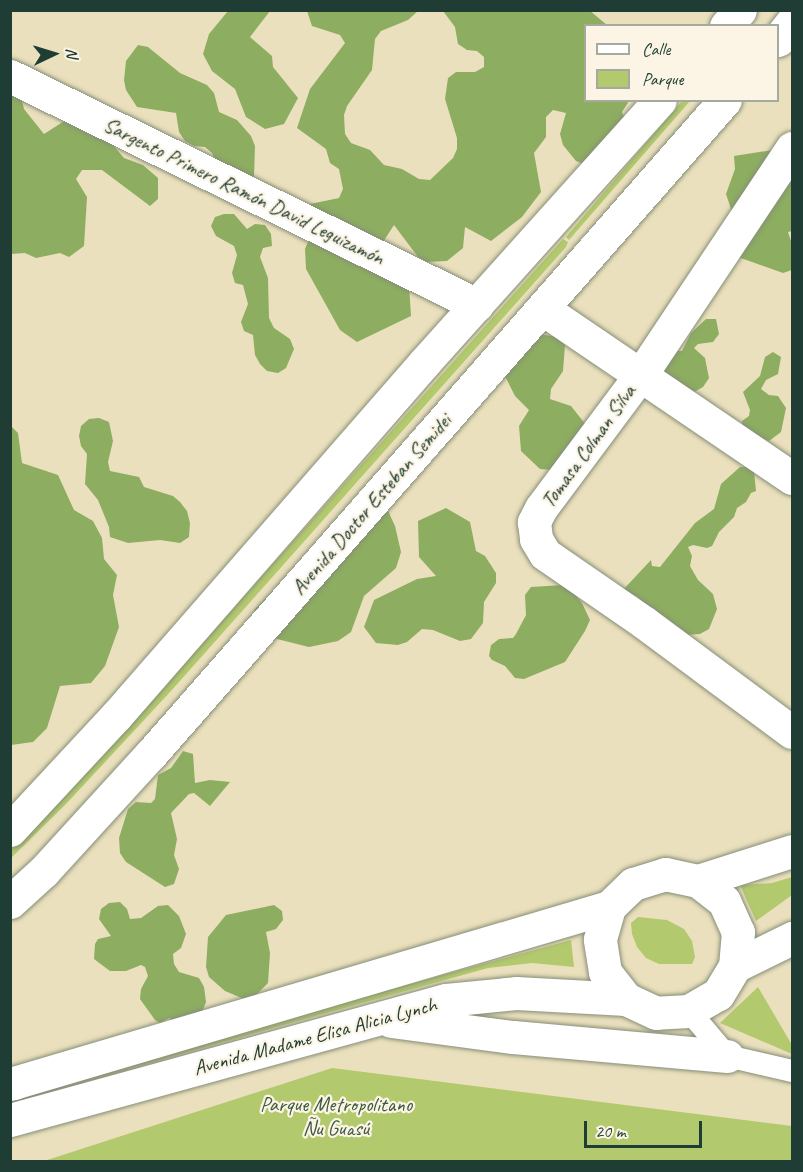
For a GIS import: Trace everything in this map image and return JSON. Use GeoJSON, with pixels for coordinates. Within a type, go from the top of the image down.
{"type":"FeatureCollection","features":[{"type":"Feature","properties":{"kind":"main road"},"geometry":{"type":"LineString","coordinates":[[728,24],[740,10]]}},
{"type":"Feature","properties":{"kind":"main road"},"geometry":{"type":"LineString","coordinates":[[779,38],[792,22]]}},
{"type":"Feature","properties":{"kind":"main road","name":"Sargento Primero Ramón David Leguizamón"},"geometry":{"type":"LineString","coordinates":[[10,76],[477,305]]}},
{"type":"Feature","properties":{"kind":"main road"},"geometry":{"type":"LineString","coordinates":[[10,830],[117,715],[658,102]]}},
{"type":"Feature","properties":{"kind":"main road","name":"Avenida Doctor Esteban Semidei"},"geometry":{"type":"LineString","coordinates":[[10,902],[44,871],[151,754],[722,102]]}},
{"type":"Feature","properties":{"kind":"main road","name":"Tomasa Colman Silva"},"geometry":{"type":"LineString","coordinates":[[792,148],[641,374],[541,508],[534,522],[536,539],[545,554],[552,560],[645,623],[792,732]]}},
{"type":"Feature","properties":{"kind":"main road"},"geometry":{"type":"LineString","coordinates":[[543,309],[792,478]]}},
{"type":"Feature","properties":{"kind":"main road","name":"Avenida Madame Elisa Alicia Lynch"},"geometry":{"type":"LineString","coordinates":[[698,881],[792,851]]}},
{"type":"Feature","properties":{"kind":"main road","name":"Avenida Madame Elisa Alicia Lynch"},"geometry":{"type":"LineString","coordinates":[[10,1120],[446,1000],[516,993],[626,999],[656,1013],[689,1011],[718,994],[735,966],[738,932],[724,901],[698,881],[665,874],[633,884],[609,907],[12,1083]]}},
{"type":"Feature","properties":{"kind":"main road","name":"Avenida Madame Elisa Alicia Lynch"},"geometry":{"type":"LineString","coordinates":[[609,907],[600,939],[605,972],[626,999]]}},
{"type":"Feature","properties":{"kind":"main road"},"geometry":{"type":"LineString","coordinates":[[735,966],[792,938]]}},
{"type":"Feature","properties":{"kind":"main road"},"geometry":{"type":"LineString","coordinates":[[375,1019],[513,1037],[727,1056]]}},
{"type":"Feature","properties":{"kind":"lane"},"geometry":{"type":"LineString","coordinates":[[689,1011],[727,1056],[792,1071]]}},
{"type":"Feature","properties":{"kind":"green space"},"geometry":{"type":"Polygon","coordinates":[[[589,10],[606,24],[584,24],[584,102],[628,102],[622,112],[630,132],[592,167],[576,161],[563,145],[560,134],[566,113],[553,110],[546,117],[546,137],[534,153],[541,192],[522,217],[491,241],[465,227],[463,248],[447,261],[427,262],[418,257],[394,225],[383,242],[409,285],[411,316],[357,342],[340,330],[306,269],[305,249],[313,230],[310,204],[339,198],[343,189],[339,169],[330,163],[326,149],[297,128],[310,89],[345,43],[340,35],[312,26],[307,11],[418,11],[408,20],[381,31],[375,39],[372,70],[347,106],[344,115],[345,134],[351,143],[370,150],[384,165],[402,169],[419,179],[430,180],[453,158],[457,149],[457,138],[445,99],[448,78],[456,72],[475,72],[484,67],[484,57],[477,51],[467,50],[458,44],[455,27],[443,11],[589,10]]]}},
{"type":"Feature","properties":{"kind":"green space"},"geometry":{"type":"Polygon","coordinates":[[[228,11],[270,11],[250,37],[272,56],[273,67],[298,98],[284,124],[265,129],[246,117],[235,89],[212,71],[203,54],[209,34],[228,11]]]}},
{"type":"Feature","properties":{"kind":"green space"},"geometry":{"type":"Polygon","coordinates":[[[138,45],[148,47],[180,73],[207,85],[214,93],[219,112],[237,120],[251,136],[255,146],[254,177],[245,184],[220,171],[212,153],[205,147],[194,146],[185,141],[179,132],[176,113],[137,107],[126,90],[124,80],[126,61],[138,45]]]}},
{"type":"Feature","properties":{"kind":"green space"},"geometry":{"type":"Polygon","coordinates":[[[10,83],[19,88],[24,109],[44,134],[69,118],[89,117],[124,158],[143,165],[158,178],[158,199],[150,206],[102,170],[82,170],[76,179],[87,197],[84,246],[69,257],[60,253],[36,258],[25,253],[11,254],[10,83]]]}},
{"type":"Feature","properties":{"kind":"green space"},"geometry":{"type":"Polygon","coordinates":[[[681,102],[689,102],[569,240],[566,237],[681,102]]]}},
{"type":"Feature","properties":{"kind":"green space"},"geometry":{"type":"Polygon","coordinates":[[[792,147],[792,231],[788,232],[792,244],[792,270],[783,273],[735,256],[732,212],[726,194],[735,169],[734,156],[792,147]]]}},
{"type":"Feature","properties":{"kind":"green space"},"geometry":{"type":"Polygon","coordinates":[[[234,214],[247,229],[255,224],[265,225],[271,234],[272,246],[263,248],[260,257],[268,278],[269,318],[274,328],[290,339],[294,349],[286,368],[278,373],[267,371],[260,364],[255,355],[253,335],[244,331],[241,322],[248,304],[243,285],[235,283],[232,273],[237,255],[234,246],[216,236],[211,226],[215,217],[234,214]]]}},
{"type":"Feature","properties":{"kind":"green space"},"geometry":{"type":"Polygon","coordinates":[[[563,239],[568,242],[566,247],[171,691],[66,804],[11,858],[11,850],[62,800],[563,239]]]}},
{"type":"Feature","properties":{"kind":"green space"},"geometry":{"type":"Polygon","coordinates":[[[706,319],[716,319],[719,334],[713,342],[698,344],[694,348],[705,358],[709,378],[703,387],[680,400],[663,389],[661,363],[672,351],[682,351],[691,333],[706,319]]]}},
{"type":"Feature","properties":{"kind":"green space"},"geometry":{"type":"Polygon","coordinates":[[[532,333],[558,337],[565,345],[563,371],[551,389],[550,399],[571,406],[594,435],[596,461],[587,473],[540,469],[521,451],[519,426],[529,410],[515,396],[503,372],[532,333]]]}},
{"type":"Feature","properties":{"kind":"green space"},"geometry":{"type":"Polygon","coordinates":[[[773,352],[781,357],[778,374],[766,380],[761,389],[769,395],[778,396],[786,408],[781,432],[769,441],[741,432],[742,421],[749,416],[750,410],[743,392],[760,376],[765,357],[773,352]]]}},
{"type":"Feature","properties":{"kind":"green space"},"geometry":{"type":"Polygon","coordinates":[[[99,418],[109,422],[113,441],[108,462],[110,471],[139,477],[144,487],[173,496],[187,511],[190,523],[189,537],[180,543],[160,540],[128,543],[110,537],[109,527],[98,500],[85,484],[87,454],[81,446],[79,436],[81,426],[89,419],[99,418]]]}},
{"type":"Feature","properties":{"kind":"green space"},"geometry":{"type":"Polygon","coordinates":[[[11,426],[18,433],[22,463],[58,475],[74,510],[93,521],[102,538],[104,559],[117,575],[113,595],[119,627],[105,666],[91,683],[60,686],[47,728],[33,742],[11,745],[11,426]]]}},
{"type":"Feature","properties":{"kind":"green space"},"geometry":{"type":"Polygon","coordinates":[[[740,467],[750,467],[754,471],[756,491],[751,493],[746,502],[737,508],[734,517],[719,532],[712,546],[688,547],[692,556],[690,566],[698,580],[713,594],[717,609],[709,629],[700,634],[684,635],[636,596],[622,591],[651,560],[652,566],[660,567],[695,523],[714,509],[721,484],[740,467]]]}},
{"type":"Feature","properties":{"kind":"green space"},"geometry":{"type":"Polygon","coordinates":[[[384,502],[395,526],[401,552],[396,568],[364,596],[351,632],[338,641],[309,647],[273,638],[254,610],[287,577],[384,502]]]}},
{"type":"Feature","properties":{"kind":"green space"},"geometry":{"type":"Polygon","coordinates":[[[446,508],[470,522],[476,551],[485,556],[496,573],[496,583],[484,602],[483,623],[471,639],[460,641],[433,630],[422,629],[407,642],[398,645],[376,643],[364,627],[374,600],[417,579],[436,576],[419,557],[418,521],[446,508]]]}},
{"type":"Feature","properties":{"kind":"green space"},"geometry":{"type":"Polygon","coordinates":[[[563,585],[569,587],[582,603],[590,620],[585,631],[565,662],[524,679],[515,678],[505,666],[492,660],[489,656],[491,645],[499,639],[513,638],[516,634],[526,615],[525,595],[531,587],[563,585]]]}},
{"type":"Feature","properties":{"kind":"green space"},"geometry":{"type":"Polygon","coordinates":[[[183,751],[193,754],[195,783],[210,780],[230,782],[210,806],[194,793],[189,794],[171,813],[177,839],[174,855],[179,869],[174,884],[165,887],[126,862],[120,853],[119,838],[128,809],[136,802],[151,803],[155,799],[158,775],[171,768],[183,751]]]}},
{"type":"Feature","properties":{"kind":"green space"},"geometry":{"type":"Polygon","coordinates":[[[792,877],[792,895],[756,921],[740,885],[772,883],[792,877]]]}},
{"type":"Feature","properties":{"kind":"green space"},"geometry":{"type":"Polygon","coordinates":[[[120,902],[127,909],[130,919],[141,918],[158,906],[168,905],[179,916],[186,934],[181,948],[173,954],[174,964],[179,972],[199,978],[204,987],[206,1002],[200,1017],[177,1023],[169,1018],[160,1023],[155,1020],[140,999],[141,989],[148,976],[145,967],[141,965],[126,971],[110,971],[94,959],[95,944],[98,939],[111,936],[99,919],[101,909],[109,903],[120,902]]]}},
{"type":"Feature","properties":{"kind":"green space"},"geometry":{"type":"Polygon","coordinates":[[[274,905],[282,911],[283,920],[276,929],[266,932],[270,953],[268,983],[254,997],[244,999],[225,991],[209,977],[206,967],[208,937],[226,915],[274,905]]]}},
{"type":"Feature","properties":{"kind":"green space"},"geometry":{"type":"Polygon","coordinates":[[[638,917],[667,920],[684,929],[692,941],[695,957],[692,964],[659,964],[646,958],[637,947],[632,934],[631,923],[638,917]]]}},
{"type":"Feature","properties":{"kind":"green space"},"geometry":{"type":"Polygon","coordinates":[[[571,940],[574,967],[532,963],[488,968],[11,1101],[11,1093],[571,940]]]}},
{"type":"Feature","properties":{"kind":"green space"},"geometry":{"type":"Polygon","coordinates":[[[758,987],[792,1045],[792,1054],[720,1023],[758,987]]]}},
{"type":"Feature","properties":{"kind":"green space","name":"Parque Metropolitano Ñu Guasú"},"geometry":{"type":"Polygon","coordinates":[[[332,1068],[792,1126],[792,1161],[44,1161],[332,1068]]]}}]}
